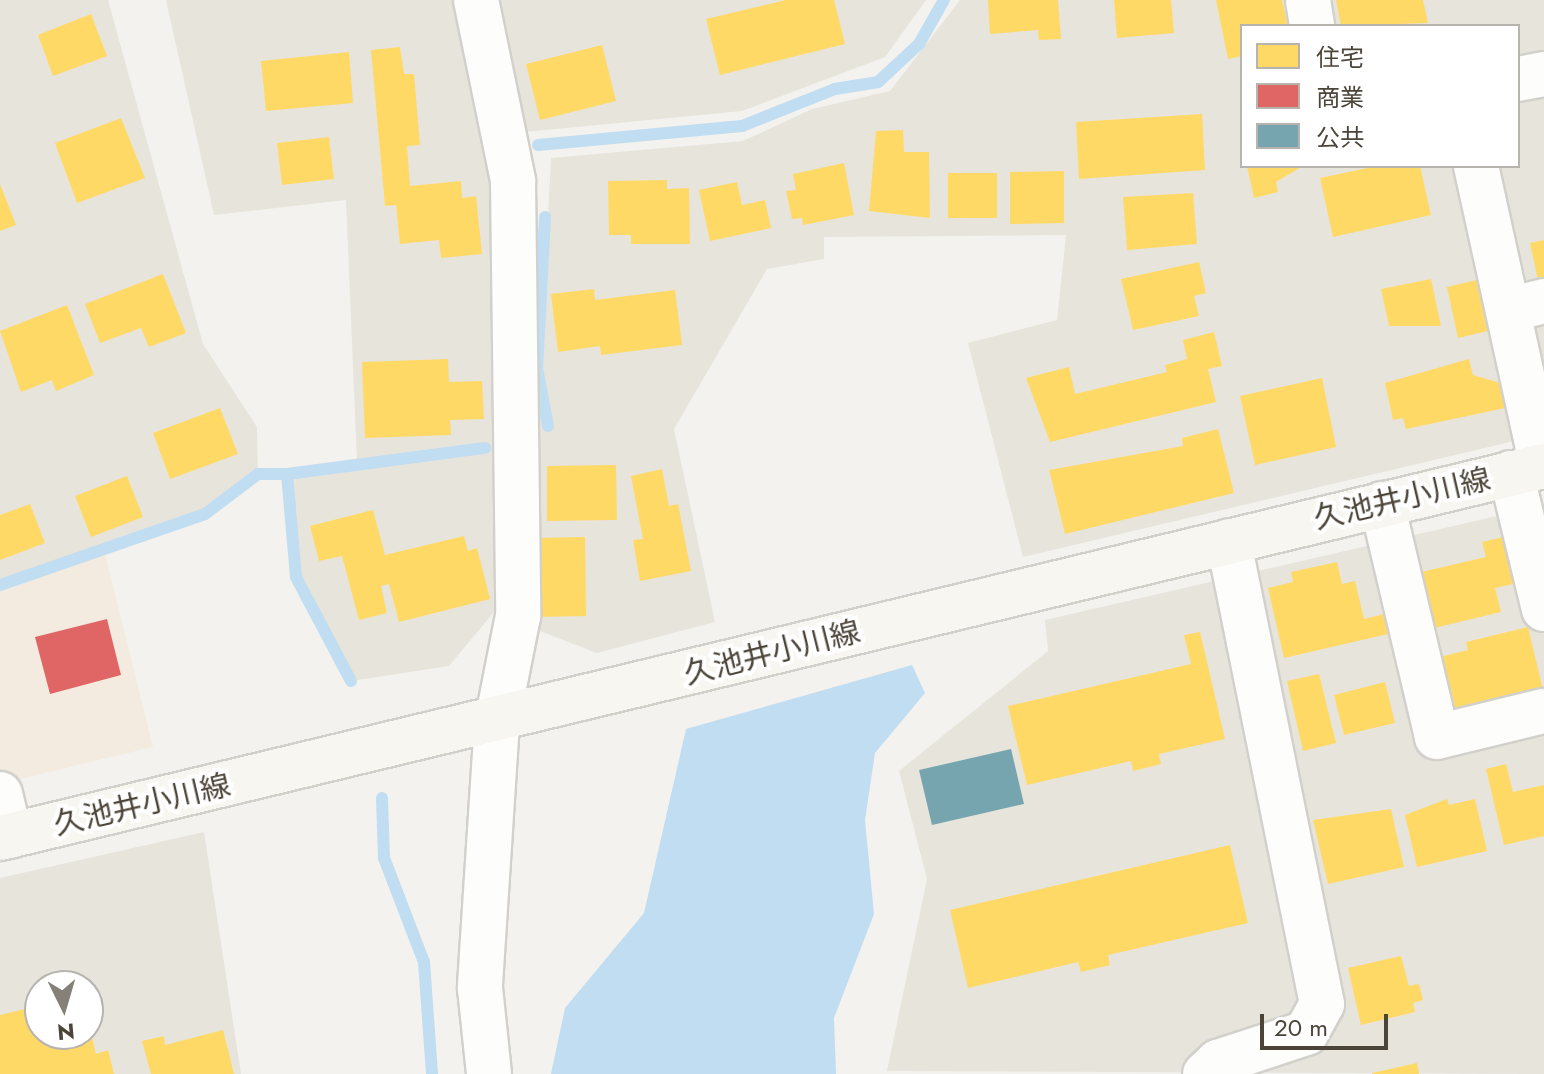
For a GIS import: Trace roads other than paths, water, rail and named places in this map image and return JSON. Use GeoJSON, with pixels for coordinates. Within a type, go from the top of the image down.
{"type":"FeatureCollection","features":[{"type":"Feature","properties":{"kind":"street"},"geometry":{"type":"LineString","coordinates":[[476,0],[513,181],[518,616],[497,722],[480,988],[489,1074]]}},
{"type":"Feature","properties":{"kind":"street"},"geometry":{"type":"LineString","coordinates":[[1308,0],[1312,24]]}},
{"type":"Feature","properties":{"kind":"street"},"geometry":{"type":"LineString","coordinates":[[1520,79],[1544,74]]}},
{"type":"Feature","properties":{"kind":"street"},"geometry":{"type":"LineString","coordinates":[[1477,168],[1526,306],[1532,469],[1544,609]]}},
{"type":"Feature","properties":{"kind":"street","name":"久池井小川線"},"geometry":{"type":"LineString","coordinates":[[5,837],[497,722],[1532,469]]}},
{"type":"Feature","properties":{"kind":"street"},"geometry":{"type":"LineString","coordinates":[[1382,504],[1437,737],[1544,711]]}},
{"type":"Feature","properties":{"kind":"street"},"geometry":{"type":"LineString","coordinates":[[1205,1074],[1249,1049],[1306,1033],[1322,1004],[1229,541]]}},
{"type":"Feature","properties":{"kind":"street"},"geometry":{"type":"LineString","coordinates":[[0,794],[5,837]]}},
{"type":"Feature","properties":{"kind":"water"},"geometry":{"type":"Polygon","coordinates":[[[912,665],[925,693],[875,753],[865,820],[874,914],[834,1018],[836,1074],[551,1074],[565,1008],[644,913],[686,729],[912,665]]]}},
{"type":"Feature","properties":{"kind":"waterway"},"geometry":{"type":"LineString","coordinates":[[538,145],[742,126],[835,89],[878,82],[919,44],[944,0]]}},
{"type":"Feature","properties":{"kind":"waterway"},"geometry":{"type":"LineString","coordinates":[[545,217],[537,368],[548,426]]}},
{"type":"Feature","properties":{"kind":"waterway"},"geometry":{"type":"LineString","coordinates":[[351,681],[296,577],[287,474],[485,448]]}},
{"type":"Feature","properties":{"kind":"waterway"},"geometry":{"type":"LineString","coordinates":[[0,585],[205,514],[258,474],[287,474]]}},
{"type":"Feature","properties":{"kind":"waterway"},"geometry":{"type":"LineString","coordinates":[[382,798],[384,858],[424,962],[432,1074]]}}]}
